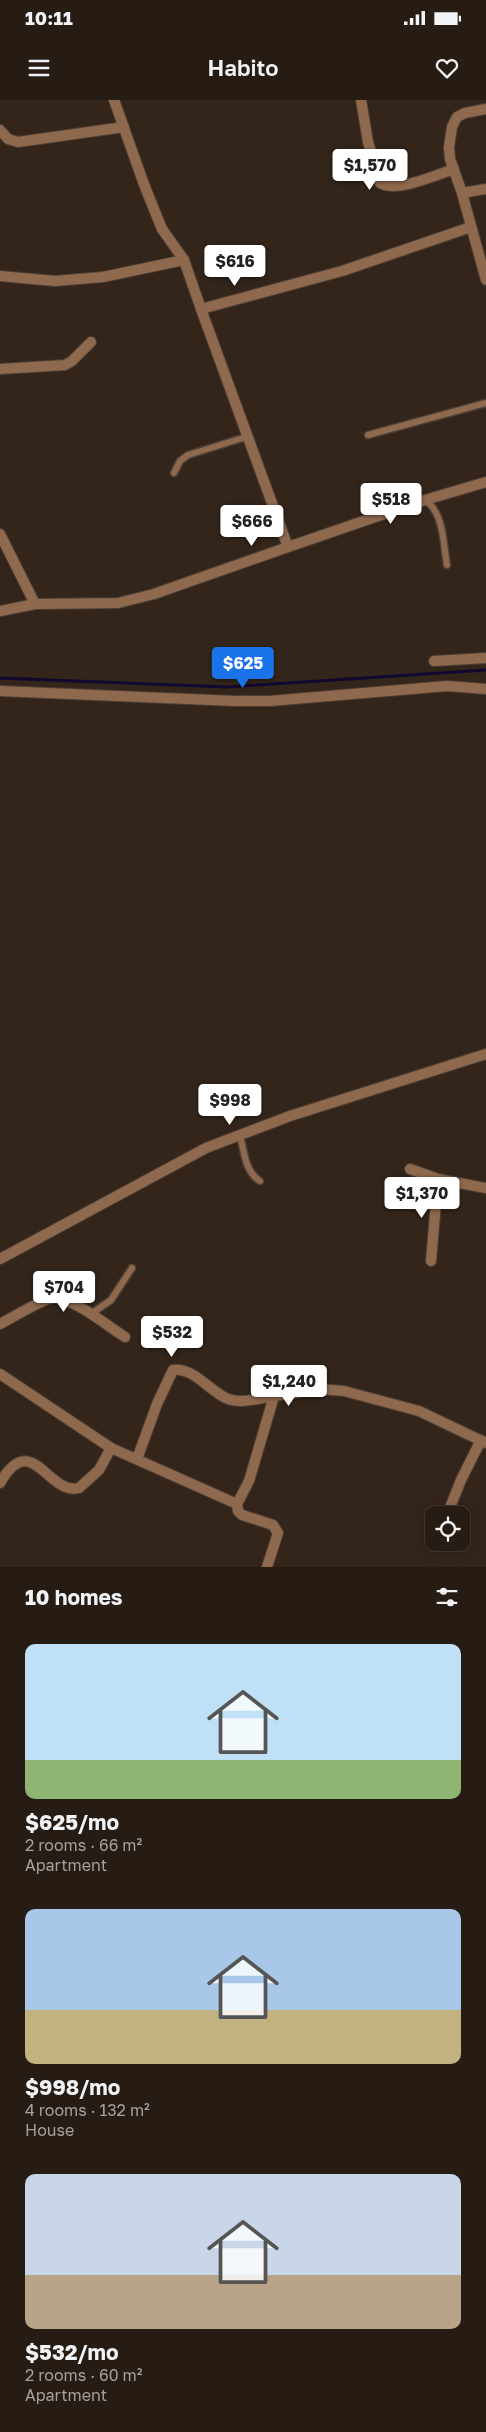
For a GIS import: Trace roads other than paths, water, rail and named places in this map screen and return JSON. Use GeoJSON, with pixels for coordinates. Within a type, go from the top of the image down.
{"type":"FeatureCollection","features":[{"type":"Feature","properties":{"kind":"street"},"geometry":{"type":"LineString","coordinates":[[114,100],[162,229],[184,260],[288,547]]}},
{"type":"Feature","properties":{"kind":"street"},"geometry":{"type":"LineString","coordinates":[[361,100],[370,151],[380,183],[390,186],[401,185],[454,169]]}},
{"type":"Feature","properties":{"kind":"street"},"geometry":{"type":"LineString","coordinates":[[486,110],[465,113],[457,118],[452,127],[449,147],[486,280]]}},
{"type":"Feature","properties":{"kind":"street"},"geometry":{"type":"LineString","coordinates":[[0,130],[8,139],[18,142],[124,127]]}},
{"type":"Feature","properties":{"kind":"street"},"geometry":{"type":"LineString","coordinates":[[462,193],[486,189]]}},
{"type":"Feature","properties":{"kind":"street"},"geometry":{"type":"LineString","coordinates":[[201,309],[342,271],[471,226]]}},
{"type":"Feature","properties":{"kind":"street"},"geometry":{"type":"LineString","coordinates":[[0,276],[55,281],[103,277],[184,260]]}},
{"type":"Feature","properties":{"kind":"street"},"geometry":{"type":"LineString","coordinates":[[0,369],[65,366],[91,342]]}},
{"type":"Feature","properties":{"kind":"street"},"geometry":{"type":"LineString","coordinates":[[0,611],[35,604],[118,603],[154,594],[425,500],[486,482]]}},
{"type":"Feature","properties":{"kind":"street"},"geometry":{"type":"LineString","coordinates":[[0,534],[35,604]]}},
{"type":"Feature","properties":{"kind":"street"},"geometry":{"type":"LineString","coordinates":[[434,661],[486,658]]}},
{"type":"Feature","properties":{"kind":"street"},"geometry":{"type":"LineString","coordinates":[[0,691],[235,701],[447,686],[486,689]]}},
{"type":"Feature","properties":{"kind":"street"},"geometry":{"type":"LineString","coordinates":[[0,1259],[206,1148],[290,1116],[486,1054]]}},
{"type":"Feature","properties":{"kind":"street"},"geometry":{"type":"LineString","coordinates":[[410,1169],[438,1180],[486,1188]]}},
{"type":"Feature","properties":{"kind":"street"},"geometry":{"type":"LineString","coordinates":[[431,1261],[438,1180]]}},
{"type":"Feature","properties":{"kind":"street"},"geometry":{"type":"LineString","coordinates":[[0,1324],[51,1298],[66,1300],[125,1337]]}},
{"type":"Feature","properties":{"kind":"street"},"geometry":{"type":"LineString","coordinates":[[137,1459],[157,1404],[173,1370],[180,1370],[197,1378],[230,1400],[242,1401],[319,1389],[339,1390],[419,1411],[484,1442],[460,1480],[450,1506]]}},
{"type":"Feature","properties":{"kind":"street"},"geometry":{"type":"LineString","coordinates":[[0,1374],[112,1448],[237,1504]]}},
{"type":"Feature","properties":{"kind":"street"},"geometry":{"type":"LineString","coordinates":[[267,1567],[278,1533],[277,1528],[242,1515],[238,1511],[237,1504],[249,1481],[274,1396]]}},
{"type":"Feature","properties":{"kind":"street"},"geometry":{"type":"LineString","coordinates":[[0,1483],[9,1468],[19,1462],[26,1461],[68,1488],[79,1488],[100,1470],[112,1448]]}},
{"type":"Feature","properties":{"kind":"lane"},"geometry":{"type":"LineString","coordinates":[[368,435],[486,403]]}},
{"type":"Feature","properties":{"kind":"lane"},"geometry":{"type":"LineString","coordinates":[[174,473],[180,461],[188,455],[249,436]]}},
{"type":"Feature","properties":{"kind":"lane"},"geometry":{"type":"LineString","coordinates":[[425,500],[434,506],[439,516],[447,565]]}},
{"type":"Feature","properties":{"kind":"lane"},"geometry":{"type":"LineString","coordinates":[[240,1135],[251,1175],[260,1181]]}},
{"type":"Feature","properties":{"kind":"lane"},"geometry":{"type":"LineString","coordinates":[[91,1314],[111,1300],[132,1268]]}},
{"type":"Feature","properties":{"kind":"waterway"},"geometry":{"type":"LineString","coordinates":[[0,678],[226,687],[486,670]]}}]}
